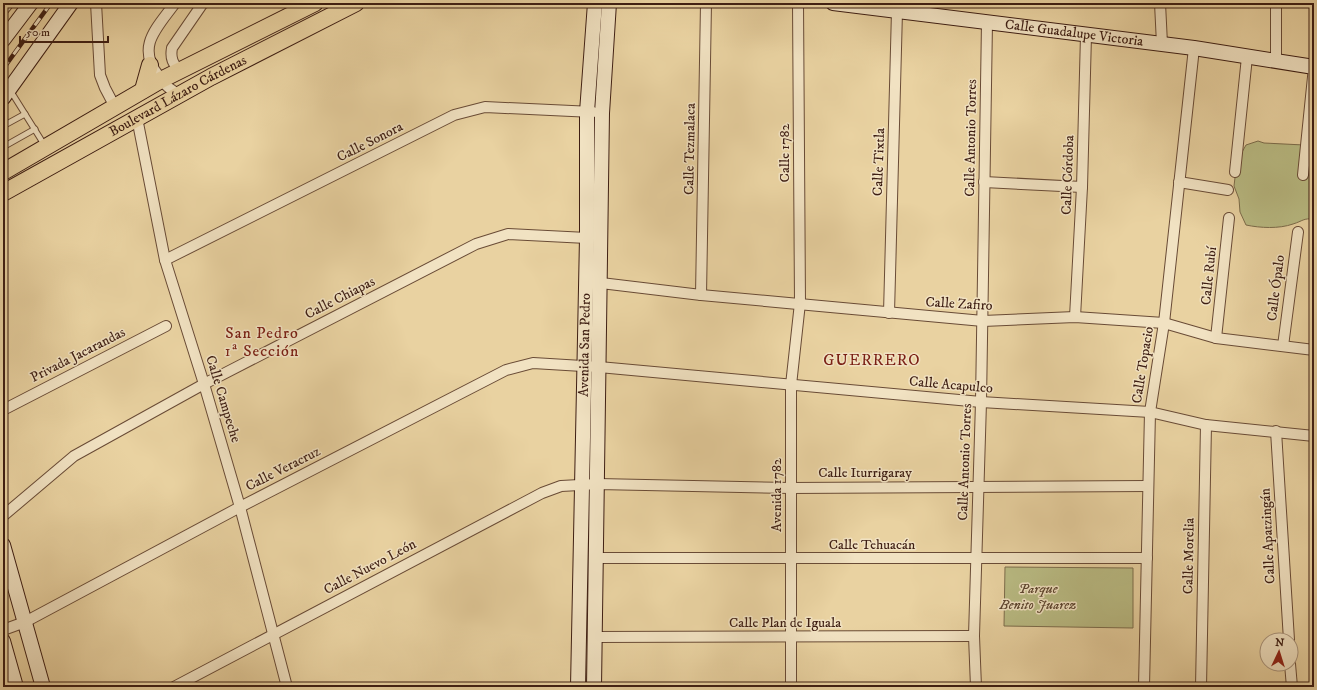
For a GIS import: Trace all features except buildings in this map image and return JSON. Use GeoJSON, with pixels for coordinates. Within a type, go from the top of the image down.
{"type":"FeatureCollection","features":[{"type":"Feature","properties":{"kind":"main road","name":"Boulevard Lázaro Cárdenas"},"geometry":{"type":"LineString","coordinates":[[3,171],[161,80],[180,72],[316,3]]}},
{"type":"Feature","properties":{"kind":"main road","name":"Boulevard Lázaro Cárdenas"},"geometry":{"type":"LineString","coordinates":[[3,194],[181,94],[356,3]]}},
{"type":"Feature","properties":{"kind":"main road"},"geometry":{"type":"LineString","coordinates":[[143,90],[150,65]]}},
{"type":"Feature","properties":{"kind":"main road"},"geometry":{"type":"LineString","coordinates":[[85,148],[96,136],[113,125],[118,114],[115,107]]}},
{"type":"Feature","properties":{"kind":"street"},"geometry":{"type":"LineString","coordinates":[[3,40],[31,3]]}},
{"type":"Feature","properties":{"kind":"street"},"geometry":{"type":"LineString","coordinates":[[6,94],[71,3]]}},
{"type":"Feature","properties":{"kind":"street"},"geometry":{"type":"LineString","coordinates":[[96,3],[100,75],[115,107]]}},
{"type":"Feature","properties":{"kind":"street"},"geometry":{"type":"LineString","coordinates":[[175,3],[153,34],[148,47],[150,65],[161,80],[173,92],[181,94]]}},
{"type":"Feature","properties":{"kind":"street"},"geometry":{"type":"LineString","coordinates":[[180,72],[173,63],[171,56],[172,48],[203,3]]}},
{"type":"Feature","properties":{"kind":"street","name":"Avenida San Pedro"},"geometry":{"type":"LineString","coordinates":[[578,687],[587,238],[586,112],[595,3]]}},
{"type":"Feature","properties":{"kind":"street","name":"Avenida San Pedro"},"geometry":{"type":"LineString","coordinates":[[594,687],[601,283],[602,113],[609,3]]}},
{"type":"Feature","properties":{"kind":"street","name":"Calle Tezmalaca"},"geometry":{"type":"LineString","coordinates":[[701,295],[706,3]]}},
{"type":"Feature","properties":{"kind":"street","name":"Calle 1782"},"geometry":{"type":"LineString","coordinates":[[798,3],[800,303]]}},
{"type":"Feature","properties":{"kind":"street","name":"Calle Guadalupe Victoria"},"geometry":{"type":"LineString","coordinates":[[833,3],[856,4],[897,11],[1194,48],[1314,67]]}},
{"type":"Feature","properties":{"kind":"street"},"geometry":{"type":"LineString","coordinates":[[1160,3],[1162,44]]}},
{"type":"Feature","properties":{"kind":"street"},"geometry":{"type":"LineString","coordinates":[[1276,3],[1276,62]]}},
{"type":"Feature","properties":{"kind":"street","name":"Calle Tixtla"},"geometry":{"type":"LineString","coordinates":[[889,313],[897,11]]}},
{"type":"Feature","properties":{"kind":"street","name":"Calle Antonio Torres"},"geometry":{"type":"LineString","coordinates":[[976,687],[974,636],[983,321],[987,22]]}},
{"type":"Feature","properties":{"kind":"street","name":"Calle Córdoba"},"geometry":{"type":"LineString","coordinates":[[1076,317],[1082,187],[1086,35]]}},
{"type":"Feature","properties":{"kind":"street","name":"Calle Topacio"},"geometry":{"type":"LineString","coordinates":[[1144,687],[1150,412],[1164,323],[1194,48]]}},
{"type":"Feature","properties":{"kind":"street"},"geometry":{"type":"LineString","coordinates":[[1235,172],[1247,57]]}},
{"type":"Feature","properties":{"kind":"street"},"geometry":{"type":"LineString","coordinates":[[1303,175],[1314,67]]}},
{"type":"Feature","properties":{"kind":"street","name":"Calle Sonora"},"geometry":{"type":"LineString","coordinates":[[165,260],[454,115],[485,108],[602,113]]}},
{"type":"Feature","properties":{"kind":"street","name":"Calle Campeche"},"geometry":{"type":"LineString","coordinates":[[137,118],[165,260],[204,384],[240,507],[288,687]]}},
{"type":"Feature","properties":{"kind":"street"},"geometry":{"type":"LineString","coordinates":[[984,182],[1082,187]]}},
{"type":"Feature","properties":{"kind":"street"},"geometry":{"type":"LineString","coordinates":[[1179,182],[1228,190]]}},
{"type":"Feature","properties":{"kind":"street","name":"Calle Rubí"},"geometry":{"type":"LineString","coordinates":[[1216,338],[1229,218]]}},
{"type":"Feature","properties":{"kind":"street","name":"Calle Ópalo"},"geometry":{"type":"LineString","coordinates":[[1283,346],[1298,232]]}},
{"type":"Feature","properties":{"kind":"street","name":"Calle Chiapas"},"geometry":{"type":"LineString","coordinates":[[3,516],[74,456],[204,384],[476,244],[508,234],[587,238]]}},
{"type":"Feature","properties":{"kind":"street","name":"Calle Zafiro"},"geometry":{"type":"LineString","coordinates":[[601,283],[701,295],[983,321],[1076,317],[1164,323],[1216,338],[1314,350]]}},
{"type":"Feature","properties":{"kind":"street","name":"Avenida 1782"},"geometry":{"type":"LineString","coordinates":[[790,687],[791,385],[800,303]]}},
{"type":"Feature","properties":{"kind":"street","name":"Privada Jacarandas"},"geometry":{"type":"LineString","coordinates":[[3,410],[166,326]]}},
{"type":"Feature","properties":{"kind":"street","name":"Calle Veracruz"},"geometry":{"type":"LineString","coordinates":[[3,630],[25,622],[240,507],[506,370],[533,363],[584,367]]}},
{"type":"Feature","properties":{"kind":"street","name":"Calle Acapulco"},"geometry":{"type":"LineString","coordinates":[[584,367],[599,367],[981,402],[1150,412],[1206,425],[1314,436]]}},
{"type":"Feature","properties":{"kind":"street","name":"Calle Morelia"},"geometry":{"type":"LineString","coordinates":[[1200,687],[1206,425]]}},
{"type":"Feature","properties":{"kind":"street","name":"Calle Apatzingán"},"geometry":{"type":"LineString","coordinates":[[1276,431],[1289,632]]}},
{"type":"Feature","properties":{"kind":"street","name":"Calle Iturrigaray"},"geometry":{"type":"LineString","coordinates":[[583,485],[598,484],[791,488],[1148,486]]}},
{"type":"Feature","properties":{"kind":"street","name":"Calle Nuevo León"},"geometry":{"type":"LineString","coordinates":[[174,687],[274,632],[542,493],[561,486],[583,485]]}},
{"type":"Feature","properties":{"kind":"street"},"geometry":{"type":"LineString","coordinates":[[3,545],[43,687]]}},
{"type":"Feature","properties":{"kind":"street","name":"Calle Tehuacán"},"geometry":{"type":"LineString","coordinates":[[597,558],[1147,558]]}},
{"type":"Feature","properties":{"kind":"street","name":"Calle Plan de Iguala"},"geometry":{"type":"LineString","coordinates":[[595,637],[974,636]]}},
{"type":"Feature","properties":{"kind":"street"},"geometry":{"type":"LineString","coordinates":[[3,642],[16,687]]}},
{"type":"Feature","properties":{"kind":"street"},"geometry":{"type":"LineString","coordinates":[[1291,672],[1292,687]]}},
{"type":"Feature","properties":{"kind":"lane"},"geometry":{"type":"LineString","coordinates":[[3,14],[12,3]]}},
{"type":"Feature","properties":{"kind":"lane"},"geometry":{"type":"LineString","coordinates":[[6,94],[25,114],[46,147]]}},
{"type":"Feature","properties":{"kind":"lane"},"geometry":{"type":"LineString","coordinates":[[3,126],[25,114]]}},
{"type":"Feature","properties":{"kind":"lane"},"geometry":{"type":"LineString","coordinates":[[3,147],[35,129]]}},
{"type":"Feature","properties":{"kind":"green space"},"geometry":{"type":"Polygon","coordinates":[[[1258,141],[1264,143],[1304,145],[1314,178],[1314,219],[1305,219],[1288,226],[1263,227],[1246,225],[1240,212],[1239,199],[1234,186],[1237,161],[1246,145],[1258,141]]]}},
{"type":"Feature","properties":{"kind":"green space","name":"Parque Benito Juarez"},"geometry":{"type":"Polygon","coordinates":[[[1005,567],[1133,568],[1133,628],[1004,626],[1005,567]]]}},
{"type":"Feature","properties":{"kind":"railway"},"geometry":{"type":"LineString","coordinates":[[3,69],[51,3]]}},
{"type":"Feature","properties":{"kind":"district","name":"San Pedro 1ª Sección"},"geometry":{"type":"Point","coordinates":[262,342]}},
{"type":"Feature","properties":{"kind":"district","name":"GUERRERO"},"geometry":{"type":"Point","coordinates":[872,360]}}]}
